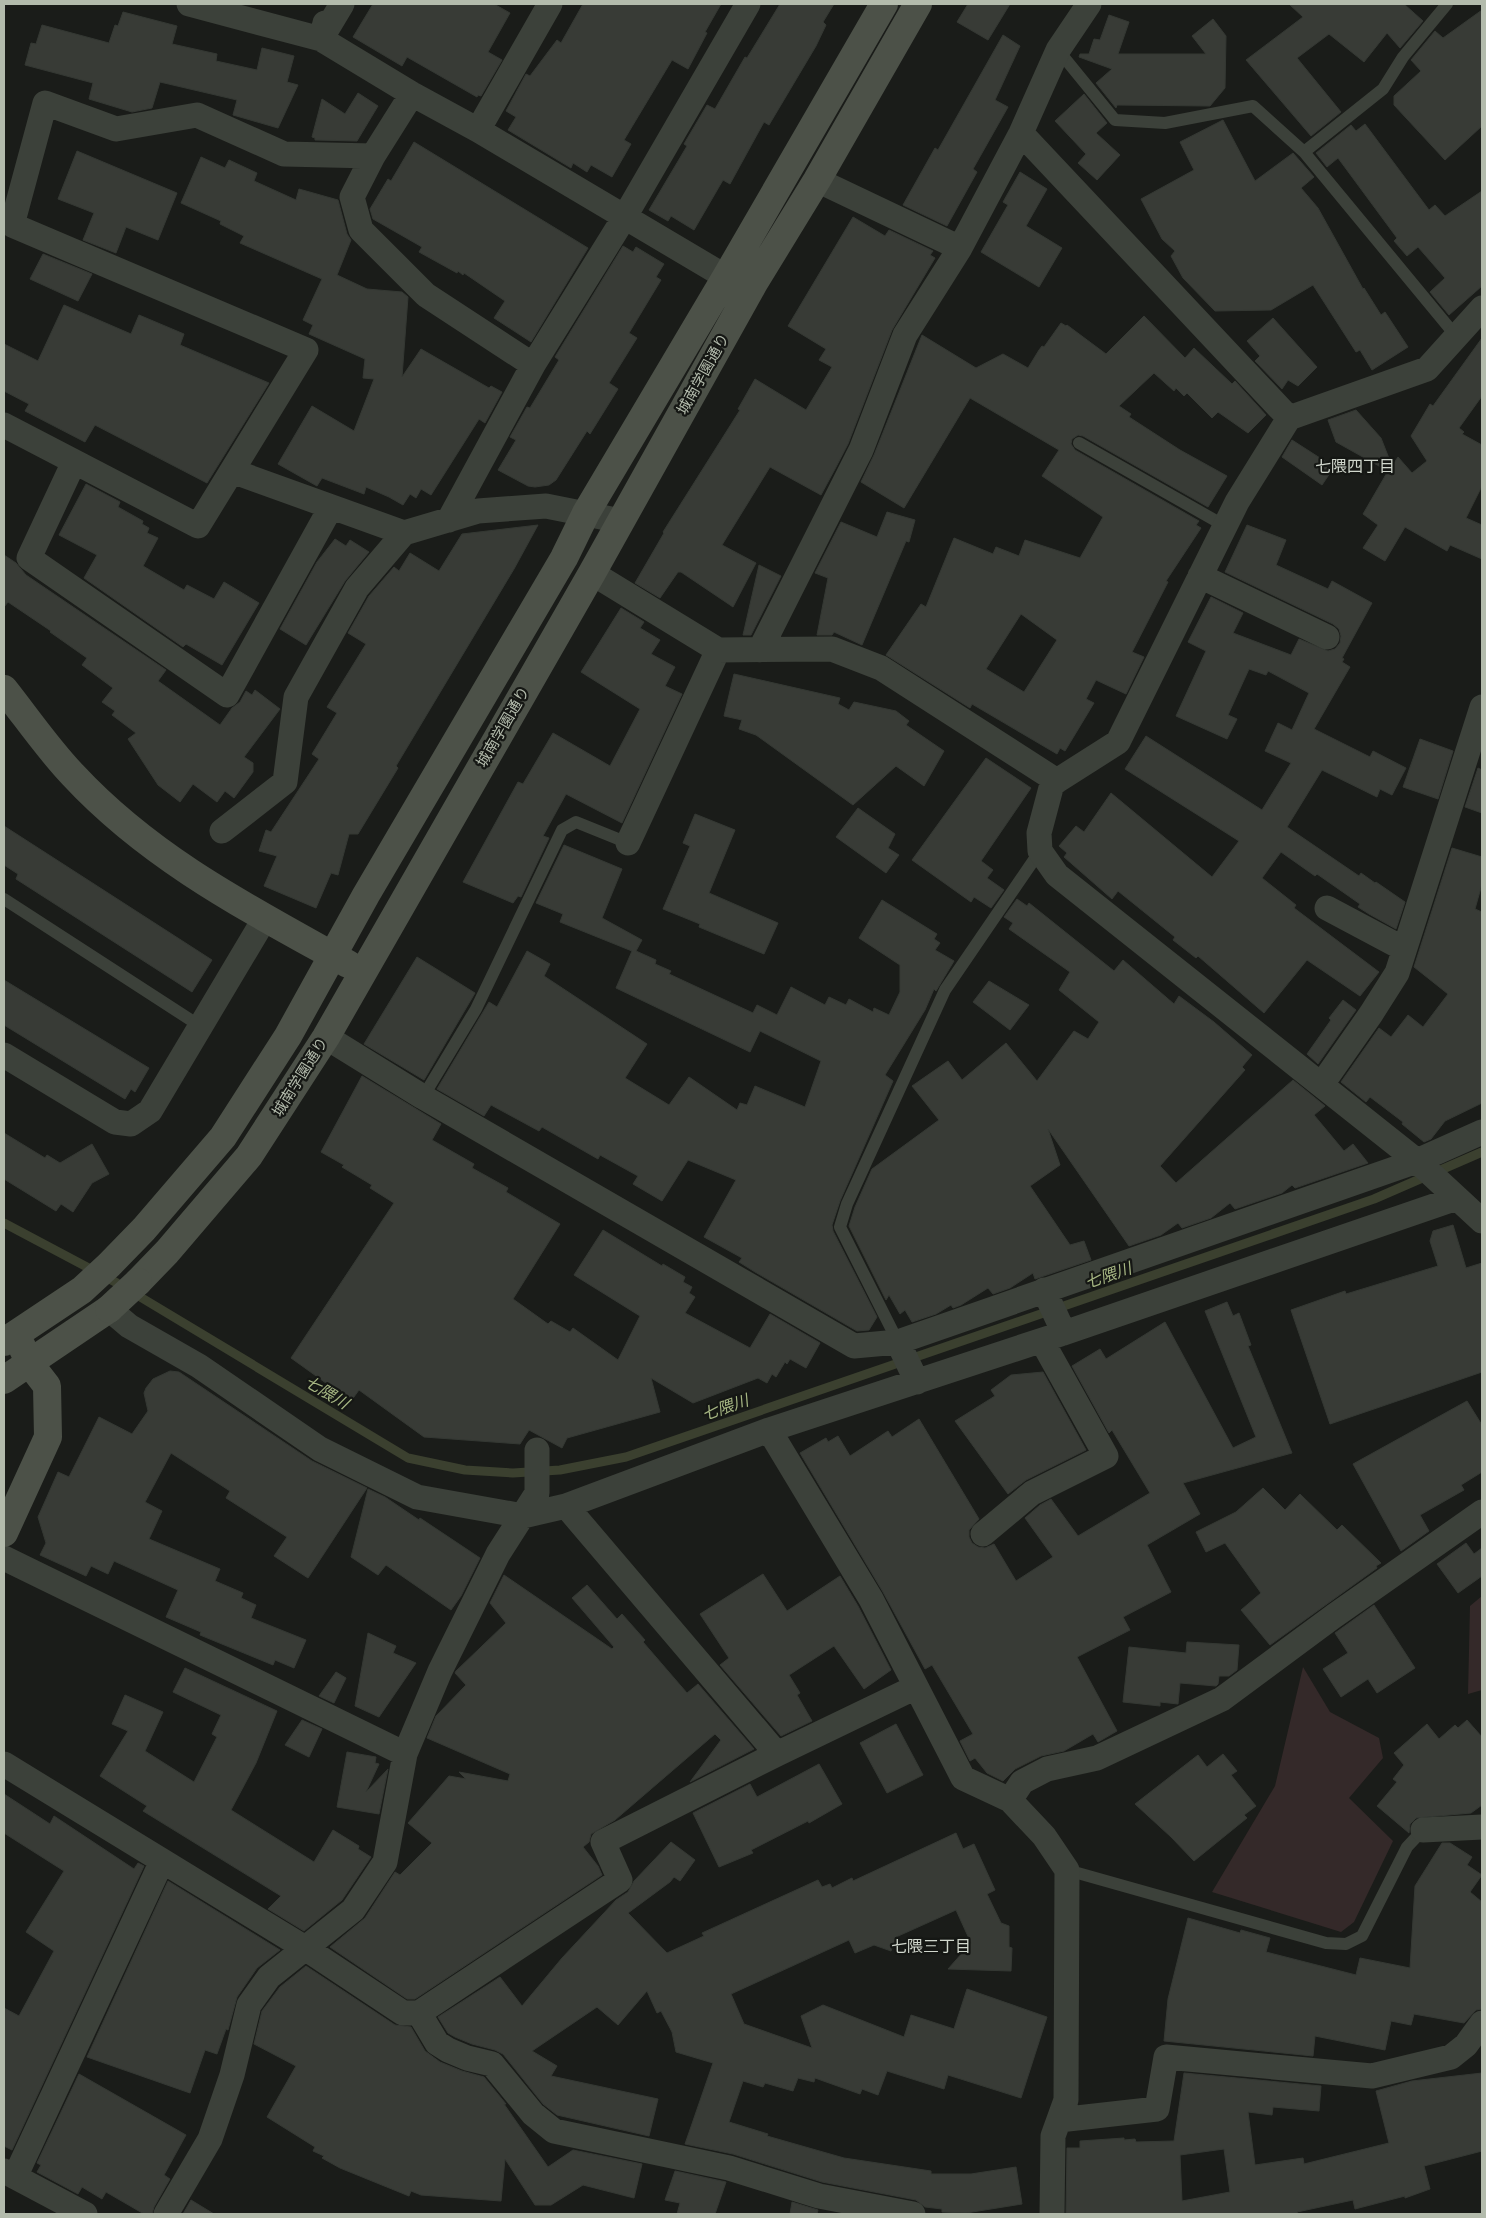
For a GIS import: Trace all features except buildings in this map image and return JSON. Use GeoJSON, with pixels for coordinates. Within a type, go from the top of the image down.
{"type":"FeatureCollection","features":[{"type":"Feature","properties":{"kind":"street"},"geometry":{"type":"LineString","coordinates":[[190,4],[321,38],[412,94],[478,130],[726,277]]}},
{"type":"Feature","properties":{"kind":"street"},"geometry":{"type":"LineString","coordinates":[[321,38],[330,4]]}},
{"type":"Feature","properties":{"kind":"street"},"geometry":{"type":"LineString","coordinates":[[321,38],[342,4]]}},
{"type":"Feature","properties":{"kind":"street"},"geometry":{"type":"LineString","coordinates":[[478,130],[550,4]]}},
{"type":"Feature","properties":{"kind":"street"},"geometry":{"type":"LineString","coordinates":[[449,520],[533,365],[624,218],[748,4]]}},
{"type":"Feature","properties":{"kind":"street","name":"城南学園通り"},"geometry":{"type":"LineString","coordinates":[[10,1338],[82,1290],[109,1266],[144,1229],[223,1136],[288,1036],[366,895],[564,558],[586,513],[726,277],[884,4]]}},
{"type":"Feature","properties":{"kind":"street","name":"城南学園通り"},"geometry":{"type":"LineString","coordinates":[[4,1380],[108,1310],[167,1252],[249,1156],[326,1037],[592,573],[754,283],[817,180],[918,4]]}},
{"type":"Feature","properties":{"kind":"street"},"geometry":{"type":"LineString","coordinates":[[760,650],[861,450],[905,335],[960,248],[1021,133],[1058,50],[1089,4]]}},
{"type":"Feature","properties":{"kind":"street"},"geometry":{"type":"LineString","coordinates":[[412,94],[374,156],[352,197],[361,230],[426,295],[533,365]]}},
{"type":"Feature","properties":{"kind":"street"},"geometry":{"type":"LineString","coordinates":[[4,425],[198,526],[306,350],[12,225],[45,103],[116,129],[197,115],[284,154],[374,156]]}},
{"type":"Feature","properties":{"kind":"street"},"geometry":{"type":"LineString","coordinates":[[1021,133],[1289,418]]}},
{"type":"Feature","properties":{"kind":"street"},"geometry":{"type":"LineString","coordinates":[[817,180],[960,248]]}},
{"type":"Feature","properties":{"kind":"street"},"geometry":{"type":"LineString","coordinates":[[1482,308],[1467,335],[1427,369],[1289,418],[1237,502],[1118,742],[1052,784],[1040,833],[1040,851],[1057,875],[1417,1161],[1482,1221]]}},
{"type":"Feature","properties":{"kind":"street"},"geometry":{"type":"LineString","coordinates":[[74,462],[30,558],[227,695],[330,507]]}},
{"type":"Feature","properties":{"kind":"street"},"geometry":{"type":"LineString","coordinates":[[232,471],[404,533]]}},
{"type":"Feature","properties":{"kind":"street"},"geometry":{"type":"LineString","coordinates":[[222,831],[285,782],[296,696],[357,588],[404,533],[478,511],[546,506],[620,521]]}},
{"type":"Feature","properties":{"kind":"street"},"geometry":{"type":"LineString","coordinates":[[592,573],[718,650],[832,649],[882,668],[1057,781]]}},
{"type":"Feature","properties":{"kind":"street"},"geometry":{"type":"LineString","coordinates":[[1200,576],[1327,637]]}},
{"type":"Feature","properties":{"kind":"street"},"geometry":{"type":"LineString","coordinates":[[628,843],[718,650]]}},
{"type":"Feature","properties":{"kind":"street"},"geometry":{"type":"LineString","coordinates":[[4,689],[73,775],[144,841],[207,885],[362,972]]}},
{"type":"Feature","properties":{"kind":"street"},"geometry":{"type":"LineString","coordinates":[[1322,1084],[1371,1014],[1397,972],[1482,707]]}},
{"type":"Feature","properties":{"kind":"street"},"geometry":{"type":"LineString","coordinates":[[1327,908],[1404,949]]}},
{"type":"Feature","properties":{"kind":"street"},"geometry":{"type":"LineString","coordinates":[[4,1055],[115,1122],[130,1124],[150,1111],[265,918]]}},
{"type":"Feature","properties":{"kind":"street"},"geometry":{"type":"LineString","coordinates":[[326,1037],[423,1097],[854,1346],[898,1342],[1417,1161],[1482,1132]]}},
{"type":"Feature","properties":{"kind":"street"},"geometry":{"type":"LineString","coordinates":[[108,1310],[129,1326],[199,1366],[320,1449],[355,1467],[417,1497],[522,1516],[566,1506],[769,1430],[1053,1337],[1451,1192]]}},
{"type":"Feature","properties":{"kind":"street"},"geometry":{"type":"LineString","coordinates":[[984,1534],[1032,1494],[1106,1456],[1053,1337],[1044,1290]]}},
{"type":"Feature","properties":{"kind":"street"},"geometry":{"type":"LineString","coordinates":[[4,1532],[48,1437],[47,1386],[10,1338]]}},
{"type":"Feature","properties":{"kind":"street"},"geometry":{"type":"LineString","coordinates":[[898,1342],[917,1382]]}},
{"type":"Feature","properties":{"kind":"street"},"geometry":{"type":"LineString","coordinates":[[769,1430],[871,1599],[964,1778],[1010,1800],[1044,1836],[1067,1870],[1066,2100],[1053,2136],[1052,2214]]}},
{"type":"Feature","properties":{"kind":"street"},"geometry":{"type":"LineString","coordinates":[[166,2214],[210,2139],[232,2075],[249,2005],[269,1977],[353,1910],[385,1862],[405,1754],[440,1671],[498,1554],[537,1493],[537,1450]]}},
{"type":"Feature","properties":{"kind":"street"},"geometry":{"type":"LineString","coordinates":[[566,1506],[777,1754]]}},
{"type":"Feature","properties":{"kind":"street"},"geometry":{"type":"LineString","coordinates":[[1010,1800],[1022,1782],[1046,1769],[1098,1758],[1222,1699],[1334,1616],[1482,1512]]}},
{"type":"Feature","properties":{"kind":"street"},"geometry":{"type":"LineString","coordinates":[[4,1558],[405,1754]]}},
{"type":"Feature","properties":{"kind":"street"},"geometry":{"type":"LineString","coordinates":[[4,1764],[305,1948],[402,2013],[419,2013],[620,1880],[603,1842],[777,1754],[916,1687]]}},
{"type":"Feature","properties":{"kind":"street"},"geometry":{"type":"LineString","coordinates":[[1423,1830],[1482,1827]]}},
{"type":"Feature","properties":{"kind":"street"},"geometry":{"type":"LineString","coordinates":[[85,2214],[9,2174],[162,1861]]}},
{"type":"Feature","properties":{"kind":"street"},"geometry":{"type":"LineString","coordinates":[[419,2013],[437,2043],[467,2058],[492,2064],[532,2114],[554,2131],[729,2168],[819,2196],[913,2214]]}},
{"type":"Feature","properties":{"kind":"street"},"geometry":{"type":"LineString","coordinates":[[1059,2120],[1157,2109],[1166,2057],[1372,2076],[1451,2057],[1466,2045],[1482,2023]]}},
{"type":"Feature","properties":{"kind":"lane"},"geometry":{"type":"LineString","coordinates":[[1304,152],[1383,89],[1403,57],[1447,4]]}},
{"type":"Feature","properties":{"kind":"lane"},"geometry":{"type":"LineString","coordinates":[[1058,50],[1115,120],[1165,123],[1253,106],[1304,152],[1467,335]]}},
{"type":"Feature","properties":{"kind":"lane"},"geometry":{"type":"LineString","coordinates":[[1079,443],[1225,526]]}},
{"type":"Feature","properties":{"kind":"lane"},"geometry":{"type":"LineString","coordinates":[[423,1097],[476,1009],[562,830],[576,822],[628,843]]}},
{"type":"Feature","properties":{"kind":"lane"},"geometry":{"type":"LineString","coordinates":[[898,1342],[840,1227],[847,1204],[945,990],[1040,851]]}},
{"type":"Feature","properties":{"kind":"lane"},"geometry":{"type":"LineString","coordinates":[[4,899],[200,1026]]}},
{"type":"Feature","properties":{"kind":"lane"},"geometry":{"type":"LineString","coordinates":[[1067,1870],[1326,1943],[1346,1944],[1362,1936],[1407,1847],[1423,1830]]}},
{"type":"Feature","properties":{"kind":"shaded area"},"geometry":{"type":"Polygon","coordinates":[[[1482,1596],[1482,1690],[1468,1694],[1470,1606],[1482,1596]]]}},
{"type":"Feature","properties":{"kind":"shaded area"},"geometry":{"type":"Polygon","coordinates":[[[1303,1667],[1330,1712],[1379,1738],[1383,1758],[1349,1798],[1393,1841],[1354,1922],[1341,1932],[1212,1892],[1275,1786],[1303,1667]]]}},
{"type":"Feature","properties":{"kind":"waterway","name":"七隈川"},"geometry":{"type":"LineString","coordinates":[[4,1223],[117,1283],[408,1458],[465,1470],[513,1473],[560,1470],[626,1457],[1374,1199],[1482,1152]]}},
{"type":"Feature","properties":{"kind":"district","name":"七隈四丁目"},"geometry":{"type":"Point","coordinates":[1355,466]}},
{"type":"Feature","properties":{"kind":"district","name":"七隈三丁目"},"geometry":{"type":"Point","coordinates":[931,1946]}}]}
